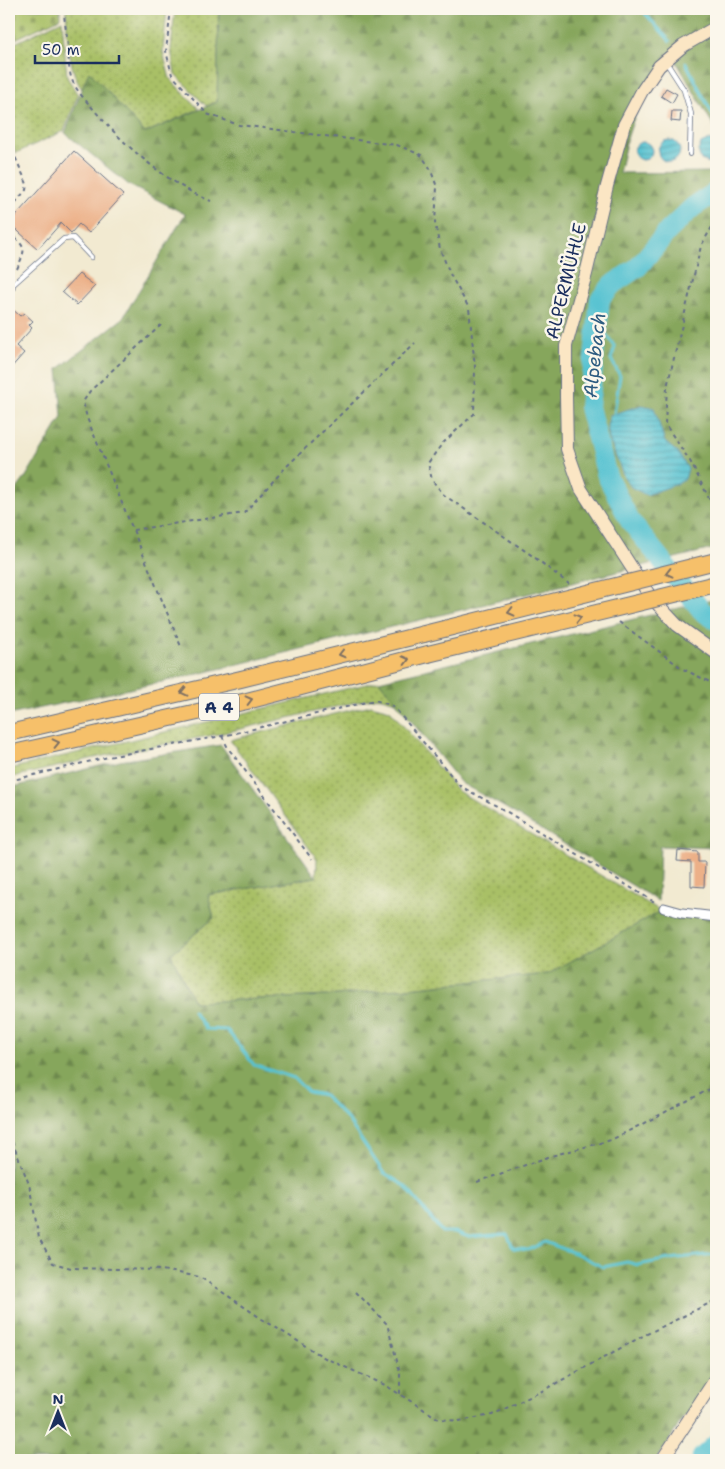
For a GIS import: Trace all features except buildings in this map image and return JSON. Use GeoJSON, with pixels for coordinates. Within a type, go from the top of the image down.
{"type":"FeatureCollection","features":[{"type":"Feature","properties":{"kind":"highway","name":"A 4"},"geometry":{"type":"LineString","coordinates":[[9,733],[241,679],[716,561]]}},
{"type":"Feature","properties":{"kind":"highway","name":"A 4"},"geometry":{"type":"LineString","coordinates":[[9,754],[247,701],[428,654],[716,584]]}},
{"type":"Feature","properties":{"kind":"main road","name":"ALPERMÜHLE"},"geometry":{"type":"LineString","coordinates":[[716,28],[683,46],[665,61],[642,91],[624,125],[566,346],[567,449],[581,489],[650,596],[676,625],[716,652]]}},
{"type":"Feature","properties":{"kind":"main road"},"geometry":{"type":"LineString","coordinates":[[662,1460],[716,1378]]}},
{"type":"Feature","properties":{"kind":"street"},"geometry":{"type":"LineString","coordinates":[[664,908],[682,913],[716,917]]}},
{"type":"Feature","properties":{"kind":"lane"},"geometry":{"type":"LineString","coordinates":[[665,61],[684,90],[691,114],[690,154]]}},
{"type":"Feature","properties":{"kind":"lane"},"geometry":{"type":"LineString","coordinates":[[9,288],[64,239],[73,238],[92,257]]}},
{"type":"Feature","properties":{"kind":"path"},"geometry":{"type":"LineString","coordinates":[[64,9],[69,71],[73,83],[82,96],[114,133],[133,151],[180,185],[199,197],[211,201]]}},
{"type":"Feature","properties":{"kind":"path"},"geometry":{"type":"LineString","coordinates":[[171,9],[166,51],[172,75],[207,114],[239,125],[397,145],[421,155],[430,168],[437,187],[434,223],[440,249],[451,276],[469,308],[475,367],[474,414],[442,444],[428,463],[432,480],[444,495],[534,557],[573,587]]}},
{"type":"Feature","properties":{"kind":"path"},"geometry":{"type":"LineString","coordinates":[[9,144],[27,184],[26,190],[9,210]]}},
{"type":"Feature","properties":{"kind":"path"},"geometry":{"type":"LineString","coordinates":[[716,220],[698,255],[667,387],[665,424],[690,461],[716,512]]}},
{"type":"Feature","properties":{"kind":"path"},"geometry":{"type":"LineString","coordinates":[[9,232],[24,247],[25,251],[9,288]]}},
{"type":"Feature","properties":{"kind":"path"},"geometry":{"type":"LineString","coordinates":[[160,325],[90,391],[83,402],[87,418],[182,650]]}},
{"type":"Feature","properties":{"kind":"path"},"geometry":{"type":"LineString","coordinates":[[133,530],[244,513],[287,466],[415,343]]}},
{"type":"Feature","properties":{"kind":"path"},"geometry":{"type":"LineString","coordinates":[[612,617],[682,669],[716,685]]}},
{"type":"Feature","properties":{"kind":"path"},"geometry":{"type":"LineString","coordinates":[[9,781],[108,757],[222,736],[376,700],[392,706],[460,786],[504,810],[664,908]]}},
{"type":"Feature","properties":{"kind":"path"},"geometry":{"type":"LineString","coordinates":[[222,736],[228,748],[312,859]]}},
{"type":"Feature","properties":{"kind":"path"},"geometry":{"type":"LineString","coordinates":[[477,1182],[552,1156],[611,1140],[716,1086]]}},
{"type":"Feature","properties":{"kind":"path"},"geometry":{"type":"LineString","coordinates":[[9,1134],[29,1184],[39,1238],[54,1263],[71,1268],[162,1270],[200,1277],[324,1358],[385,1385],[439,1419],[459,1421],[492,1415],[716,1300]]}},
{"type":"Feature","properties":{"kind":"path"},"geometry":{"type":"LineString","coordinates":[[356,1292],[386,1324],[400,1372],[400,1394]]}},
{"type":"Feature","properties":{"kind":"green space"},"geometry":{"type":"Polygon","coordinates":[[[9,9],[60,9],[60,18],[9,42],[9,9]]]}},
{"type":"Feature","properties":{"kind":"green space"},"geometry":{"type":"Polygon","coordinates":[[[66,9],[167,9],[163,52],[170,79],[199,109],[145,133],[89,72],[82,89],[77,81],[71,62],[66,9]]]}},
{"type":"Feature","properties":{"kind":"green space"},"geometry":{"type":"Polygon","coordinates":[[[175,9],[219,9],[217,102],[206,106],[175,74],[171,49],[175,9]]]}},
{"type":"Feature","properties":{"kind":"green space"},"geometry":{"type":"Polygon","coordinates":[[[219,9],[716,9],[716,130],[676,61],[656,80],[639,107],[628,136],[619,173],[716,171],[716,548],[194,675],[9,715],[9,500],[25,478],[62,417],[58,369],[122,319],[185,214],[129,185],[65,133],[89,71],[145,133],[217,102],[219,9]]]}},
{"type":"Feature","properties":{"kind":"green space"},"geometry":{"type":"Polygon","coordinates":[[[62,20],[67,77],[78,95],[64,131],[16,153],[9,136],[9,46],[62,20]]]}},
{"type":"Feature","properties":{"kind":"green space"},"geometry":{"type":"Polygon","coordinates":[[[716,599],[716,848],[660,846],[658,901],[504,807],[461,783],[379,681],[716,599]]]}},
{"type":"Feature","properties":{"kind":"green space"},"geometry":{"type":"Polygon","coordinates":[[[379,681],[396,702],[378,697],[219,734],[103,756],[9,778],[9,769],[379,681]]]}},
{"type":"Feature","properties":{"kind":"green space"},"geometry":{"type":"Polygon","coordinates":[[[371,705],[390,710],[458,791],[661,911],[548,974],[328,996],[194,1002],[171,954],[214,918],[208,895],[316,877],[317,859],[230,740],[371,705]]]}},
{"type":"Feature","properties":{"kind":"green space"},"geometry":{"type":"Polygon","coordinates":[[[221,745],[316,877],[208,895],[214,918],[171,954],[194,1002],[328,996],[548,974],[661,911],[716,918],[716,1392],[683,1418],[657,1460],[9,1460],[9,788],[120,761],[221,745]]]}},
{"type":"Feature","properties":{"kind":"water"},"geometry":{"type":"Polygon","coordinates":[[[669,140],[677,143],[680,151],[677,159],[669,162],[661,159],[658,151],[661,143],[669,140]]]}},
{"type":"Feature","properties":{"kind":"water"},"geometry":{"type":"Polygon","coordinates":[[[710,140],[716,143],[716,160],[709,163],[701,160],[698,151],[701,144],[710,140]]]}},
{"type":"Feature","properties":{"kind":"water"},"geometry":{"type":"Polygon","coordinates":[[[639,142],[647,142],[652,147],[650,158],[639,160],[634,155],[634,147],[639,142]]]}},
{"type":"Feature","properties":{"kind":"water"},"geometry":{"type":"Polygon","coordinates":[[[642,405],[654,408],[665,442],[678,453],[688,469],[685,479],[677,484],[646,495],[631,487],[624,477],[609,439],[607,425],[610,415],[642,405]]]}},
{"type":"Feature","properties":{"kind":"waterway"},"geometry":{"type":"LineString","coordinates":[[641,9],[670,41]]}},
{"type":"Feature","properties":{"kind":"waterway"},"geometry":{"type":"LineString","coordinates":[[686,63],[716,121]]}},
{"type":"Feature","properties":{"kind":"waterway","name":"Alpebach"},"geometry":{"type":"LineString","coordinates":[[716,192],[693,207],[668,231],[638,267],[613,284],[600,299],[589,407],[607,476],[630,521],[703,612],[716,620]]}},
{"type":"Feature","properties":{"kind":"waterway"},"geometry":{"type":"LineString","coordinates":[[598,312],[603,317],[606,334],[615,347],[611,359],[620,376],[614,414]]}},
{"type":"Feature","properties":{"kind":"waterway"},"geometry":{"type":"LineString","coordinates":[[193,1011],[206,1029],[227,1030],[254,1065],[294,1078],[308,1092],[324,1095],[348,1120],[383,1172],[405,1186],[442,1232],[455,1232],[469,1237],[507,1234],[513,1248],[528,1250],[545,1242],[577,1254],[603,1267],[627,1262],[638,1265],[669,1259],[716,1254]]}},
{"type":"Feature","properties":{"kind":"waterway","name":"Alpebach"},"geometry":{"type":"LineString","coordinates":[[701,1460],[716,1444]]}}]}
